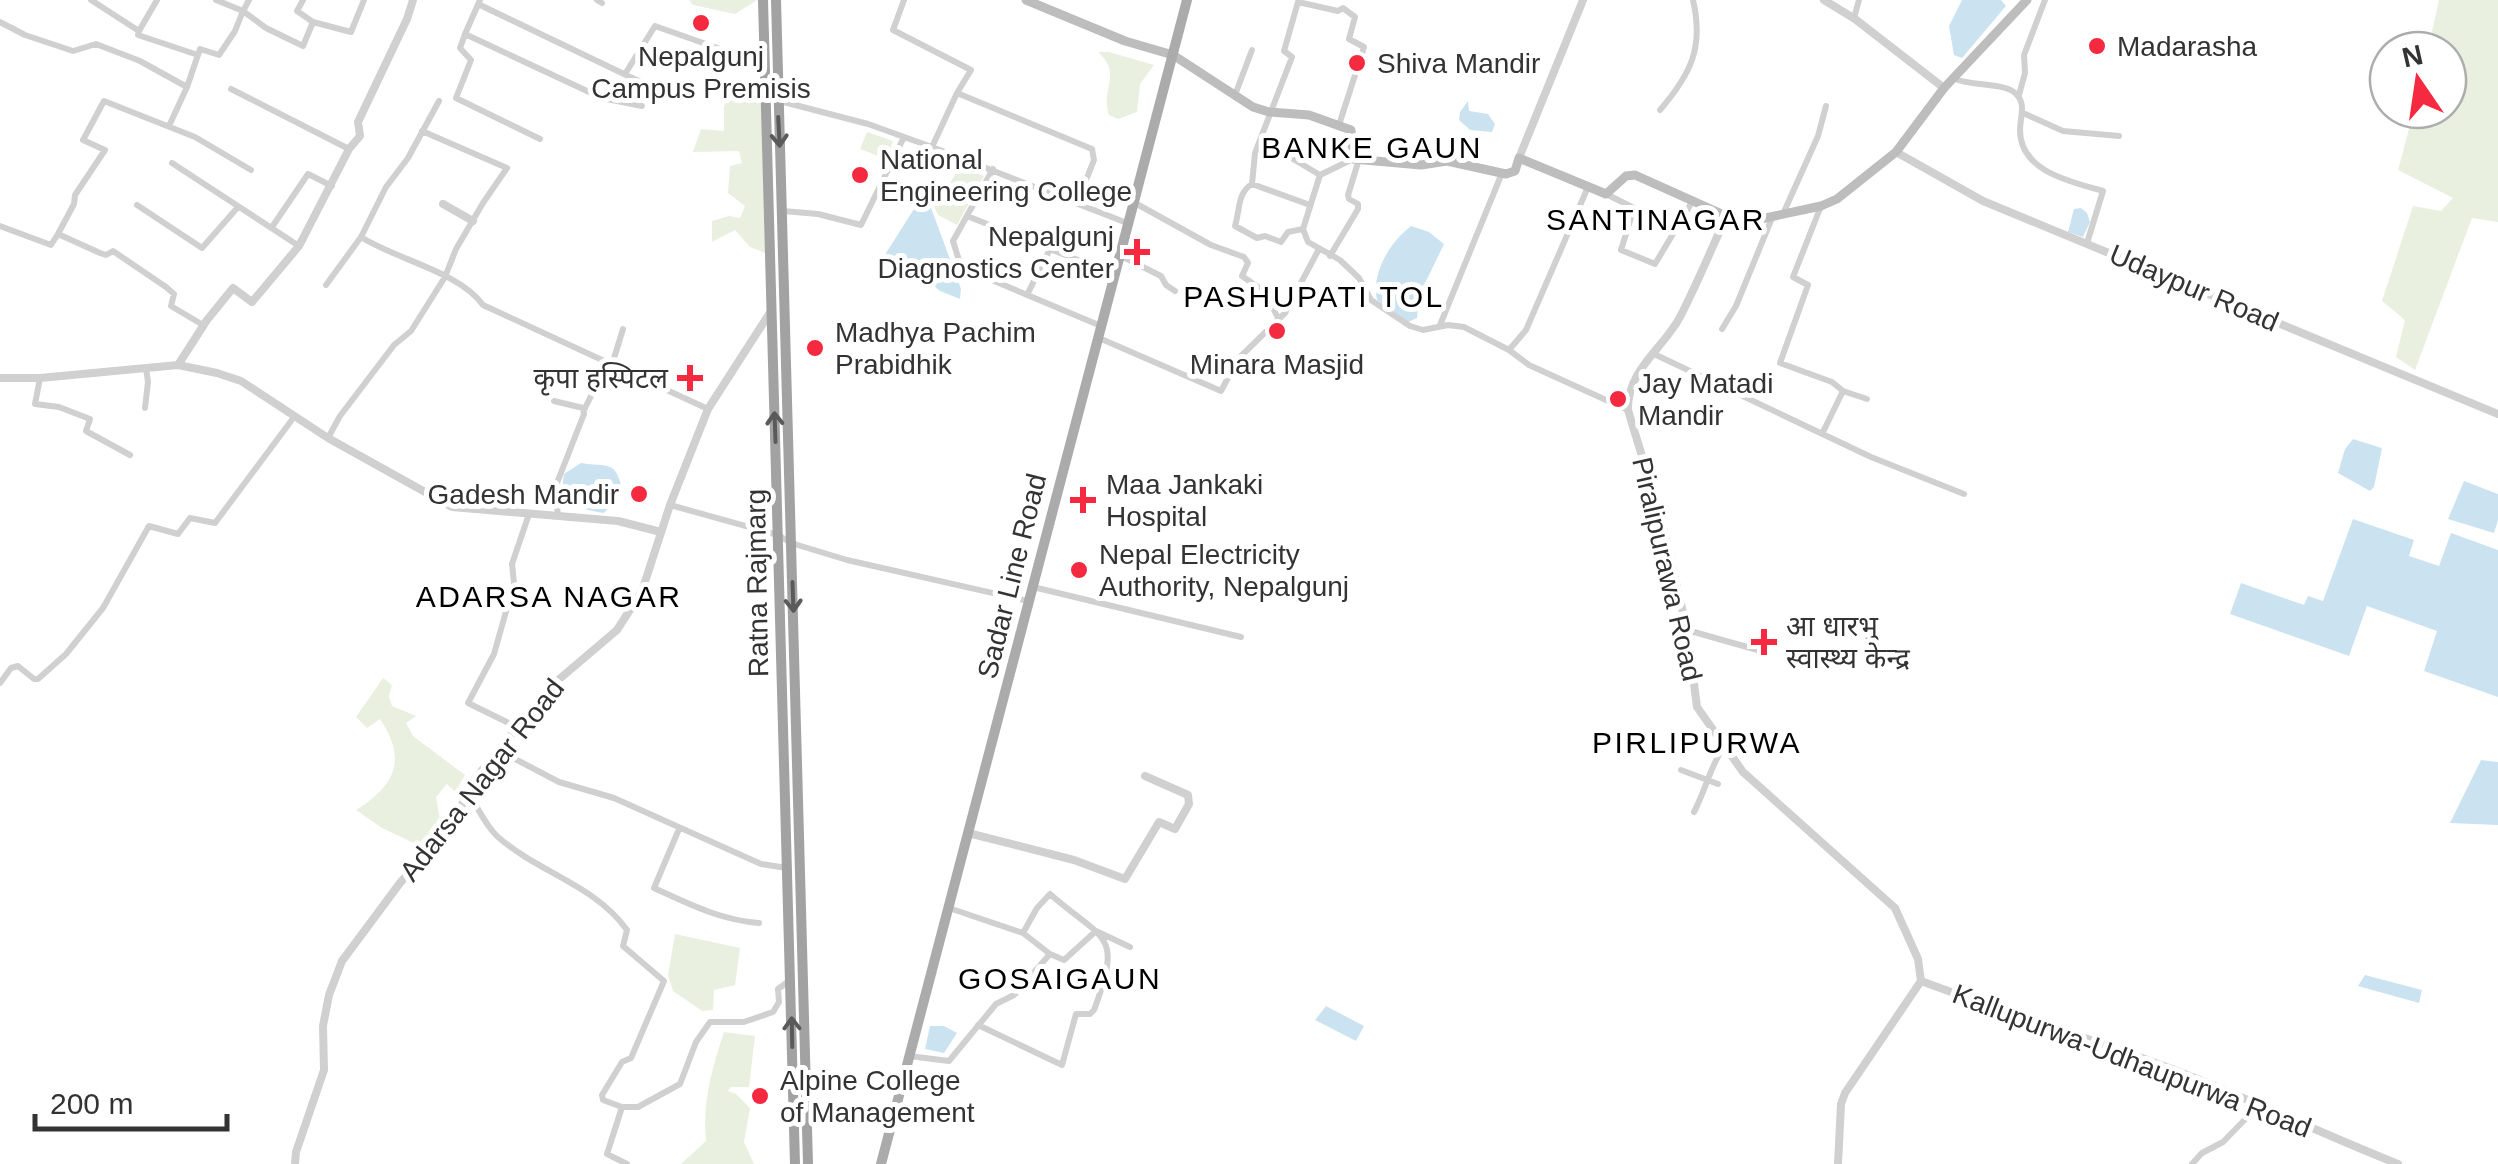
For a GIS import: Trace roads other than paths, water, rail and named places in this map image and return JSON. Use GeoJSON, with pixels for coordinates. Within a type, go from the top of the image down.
{"type":"FeatureCollection","features":[{"type":"Feature","properties":{"kind":"highway","name":"Ratna Rajmarg"},"geometry":{"type":"LineString","coordinates":[[763,0],[783,211],[808,1164]]}},
{"type":"Feature","properties":{"kind":"highway","name":"Ratna Rajmarg"},"geometry":{"type":"LineString","coordinates":[[776,0],[771,312],[795,1164]]}},
{"type":"Feature","properties":{"kind":"main road"},"geometry":{"type":"LineString","coordinates":[[1026,0],[1125,41],[1173,55],[1234,96],[1270,112],[1309,114],[1351,130],[1356,159],[1422,165],[1448,161],[1506,174],[1514,171],[1519,158],[1606,194],[1626,176],[1635,175],[1742,223],[1837,199],[1896,152],[1944,88],[2027,0]]}},
{"type":"Feature","properties":{"kind":"main road","name":"Sadar Line Road"},"geometry":{"type":"LineString","coordinates":[[881,1164],[1187,0]]}},
{"type":"Feature","properties":{"kind":"street"},"geometry":{"type":"LineString","coordinates":[[91,0],[139,31]]}},
{"type":"Feature","properties":{"kind":"street"},"geometry":{"type":"LineString","coordinates":[[156,0],[138,36],[198,55]]}},
{"type":"Feature","properties":{"kind":"street"},"geometry":{"type":"LineString","coordinates":[[216,0],[303,46],[312,22]]}},
{"type":"Feature","properties":{"kind":"street"},"geometry":{"type":"LineString","coordinates":[[169,126],[200,49],[220,54],[236,31],[249,0]]}},
{"type":"Feature","properties":{"kind":"street"},"geometry":{"type":"LineString","coordinates":[[303,0],[297,11],[312,22],[351,32],[364,0]]}},
{"type":"Feature","properties":{"kind":"street"},"geometry":{"type":"LineString","coordinates":[[178,365],[202,325],[233,288],[252,302],[299,246],[360,136],[358,122],[408,19],[413,0]]}},
{"type":"Feature","properties":{"kind":"street"},"geometry":{"type":"LineString","coordinates":[[904,0],[893,30],[971,70],[932,147]]}},
{"type":"Feature","properties":{"kind":"street"},"geometry":{"type":"LineString","coordinates":[[1519,158],[1583,0]]}},
{"type":"Feature","properties":{"kind":"street"},"geometry":{"type":"LineString","coordinates":[[1660,110],[1679,87],[1694,58],[1699,27],[1693,0]]}},
{"type":"Feature","properties":{"kind":"street"},"geometry":{"type":"LineString","coordinates":[[1824,0],[1854,18],[1944,88]]}},
{"type":"Feature","properties":{"kind":"street"},"geometry":{"type":"LineString","coordinates":[[1854,18],[1859,0]]}},
{"type":"Feature","properties":{"kind":"street"},"geometry":{"type":"LineString","coordinates":[[2045,0],[2024,55],[2025,73],[2019,96],[2022,142],[2040,168],[2102,190],[2087,243]]}},
{"type":"Feature","properties":{"kind":"street"},"geometry":{"type":"LineString","coordinates":[[540,138],[456,98],[471,60],[460,48],[479,2],[649,86]]}},
{"type":"Feature","properties":{"kind":"street"},"geometry":{"type":"LineString","coordinates":[[1303,229],[1288,232],[1280,242],[1265,236],[1257,238],[1236,226],[1242,194],[1252,184],[1256,154],[1289,69],[1292,57],[1284,51],[1298,2],[1338,11],[1345,4],[1355,17],[1349,39],[1364,46],[1339,125]]}},
{"type":"Feature","properties":{"kind":"street"},"geometry":{"type":"LineString","coordinates":[[0,22],[73,51],[96,44],[140,61],[187,87]]}},
{"type":"Feature","properties":{"kind":"street"},"geometry":{"type":"LineString","coordinates":[[625,74],[655,26],[740,56],[766,54]]}},
{"type":"Feature","properties":{"kind":"street"},"geometry":{"type":"LineString","coordinates":[[465,34],[602,98],[642,106]]}},
{"type":"Feature","properties":{"kind":"street"},"geometry":{"type":"LineString","coordinates":[[1234,96],[1252,50]]}},
{"type":"Feature","properties":{"kind":"street"},"geometry":{"type":"LineString","coordinates":[[1955,78],[1969,85],[2012,90],[2019,96]]}},
{"type":"Feature","properties":{"kind":"street"},"geometry":{"type":"LineString","coordinates":[[231,89],[350,150]]}},
{"type":"Feature","properties":{"kind":"street"},"geometry":{"type":"LineString","coordinates":[[958,93],[1092,149],[1094,160],[1077,203]]}},
{"type":"Feature","properties":{"kind":"street"},"geometry":{"type":"LineString","coordinates":[[772,99],[904,137],[1128,224]]}},
{"type":"Feature","properties":{"kind":"street"},"geometry":{"type":"LineString","coordinates":[[0,226],[51,245],[75,195],[104,150],[83,140],[104,101],[195,137],[251,170]]}},
{"type":"Feature","properties":{"kind":"street"},"geometry":{"type":"LineString","coordinates":[[326,286],[360,237],[439,101]]}},
{"type":"Feature","properties":{"kind":"street"},"geometry":{"type":"LineString","coordinates":[[1722,329],[1818,136],[1826,106]]}},
{"type":"Feature","properties":{"kind":"street"},"geometry":{"type":"LineString","coordinates":[[2023,113],[2063,131],[2120,136]]}},
{"type":"Feature","properties":{"kind":"street"},"geometry":{"type":"LineString","coordinates":[[328,438],[394,345],[411,331],[507,168],[422,131]]}},
{"type":"Feature","properties":{"kind":"street"},"geometry":{"type":"LineString","coordinates":[[783,211],[818,214],[861,225],[904,137]]}},
{"type":"Feature","properties":{"kind":"street","name":"Udaypur Road"},"geometry":{"type":"LineString","coordinates":[[1896,152],[1983,201],[2498,414]]}},
{"type":"Feature","properties":{"kind":"street"},"geometry":{"type":"LineString","coordinates":[[1283,153],[1320,175]]}},
{"type":"Feature","properties":{"kind":"street"},"geometry":{"type":"LineString","coordinates":[[1356,159],[1320,175],[1303,229],[1308,242],[1340,260],[1359,278],[1370,300],[1423,330],[1464,327],[1529,365],[1628,410],[1632,384],[1678,321],[1726,217]]}},
{"type":"Feature","properties":{"kind":"street"},"geometry":{"type":"LineString","coordinates":[[1330,256],[1358,209],[1348,195],[1356,159]]}},
{"type":"Feature","properties":{"kind":"street"},"geometry":{"type":"LineString","coordinates":[[172,163],[299,246]]}},
{"type":"Feature","properties":{"kind":"street"},"geometry":{"type":"LineString","coordinates":[[993,170],[953,241],[961,267],[1027,295],[1221,392],[1238,359],[1285,313],[1319,249]]}},
{"type":"Feature","properties":{"kind":"street"},"geometry":{"type":"LineString","coordinates":[[1439,326],[1502,172]]}},
{"type":"Feature","properties":{"kind":"street"},"geometry":{"type":"LineString","coordinates":[[272,227],[308,174],[332,186]]}},
{"type":"Feature","properties":{"kind":"street"},"geometry":{"type":"LineString","coordinates":[[1252,184],[1310,204]]}},
{"type":"Feature","properties":{"kind":"street"},"geometry":{"type":"LineString","coordinates":[[1509,350],[1526,330],[1588,187]]}},
{"type":"Feature","properties":{"kind":"street"},"geometry":{"type":"LineString","coordinates":[[1606,194],[1634,208],[1621,250],[1655,264],[1692,202]]}},
{"type":"Feature","properties":{"kind":"street"},"geometry":{"type":"LineString","coordinates":[[1135,203],[1211,245],[1244,257],[1248,264],[1242,276],[1265,292],[1278,318]]}},
{"type":"Feature","properties":{"kind":"street"},"geometry":{"type":"LineString","coordinates":[[443,204],[473,221]]}},
{"type":"Feature","properties":{"kind":"street"},"geometry":{"type":"LineString","coordinates":[[137,205],[202,248],[238,206]]}},
{"type":"Feature","properties":{"kind":"street"},"geometry":{"type":"LineString","coordinates":[[1821,206],[1794,277],[1808,285],[1780,362],[1867,399]]}},
{"type":"Feature","properties":{"kind":"street"},"geometry":{"type":"LineString","coordinates":[[967,216],[1113,274]]}},
{"type":"Feature","properties":{"kind":"street"},"geometry":{"type":"LineString","coordinates":[[58,234],[100,253],[113,251],[174,294],[171,306],[202,325]]}},
{"type":"Feature","properties":{"kind":"street"},"geometry":{"type":"LineString","coordinates":[[360,237],[445,277],[477,296],[483,304],[708,409]]}},
{"type":"Feature","properties":{"kind":"street"},"geometry":{"type":"LineString","coordinates":[[1027,295],[1050,249]]}},
{"type":"Feature","properties":{"kind":"street"},"geometry":{"type":"LineString","coordinates":[[1119,254],[1161,276],[1175,292]]}},
{"type":"Feature","properties":{"kind":"street","name":"Adarsa Nagar Road"},"geometry":{"type":"LineString","coordinates":[[295,1164],[324,1070],[323,1026],[342,961],[400,882],[456,819],[468,790],[516,727],[550,687],[617,630],[642,591],[708,409],[771,312]]}},
{"type":"Feature","properties":{"kind":"street"},"geometry":{"type":"LineString","coordinates":[[558,516],[555,488],[584,411],[604,370],[611,366],[623,328]]}},
{"type":"Feature","properties":{"kind":"street"},"geometry":{"type":"LineString","coordinates":[[1652,353],[1822,434],[1964,494]]}},
{"type":"Feature","properties":{"kind":"street"},"geometry":{"type":"LineString","coordinates":[[0,378],[178,365],[241,382],[328,438],[452,507],[618,522],[661,532]]}},
{"type":"Feature","properties":{"kind":"street"},"geometry":{"type":"LineString","coordinates":[[145,408],[146,367]]}},
{"type":"Feature","properties":{"kind":"street"},"geometry":{"type":"LineString","coordinates":[[40,378],[35,404],[90,419],[86,431],[130,455]]}},
{"type":"Feature","properties":{"kind":"street"},"geometry":{"type":"LineString","coordinates":[[1822,434],[1842,391]]}},
{"type":"Feature","properties":{"kind":"street"},"geometry":{"type":"LineString","coordinates":[[554,401],[584,411]]}},
{"type":"Feature","properties":{"kind":"street","name":"Piralipurawa Road"},"geometry":{"type":"LineString","coordinates":[[1628,410],[1662,522],[1687,630],[1698,707],[1742,772],[1895,908],[1918,959],[1921,981]]}},
{"type":"Feature","properties":{"kind":"street"},"geometry":{"type":"LineString","coordinates":[[0,682],[18,666],[38,679],[66,654],[103,608],[150,526],[178,534],[190,518],[215,523],[294,416]]}},
{"type":"Feature","properties":{"kind":"street"},"geometry":{"type":"LineString","coordinates":[[670,505],[884,570],[1030,601]]}},
{"type":"Feature","properties":{"kind":"street"},"geometry":{"type":"LineString","coordinates":[[516,727],[468,702],[494,654],[514,583],[512,564],[529,514]]}},
{"type":"Feature","properties":{"kind":"street"},"geometry":{"type":"LineString","coordinates":[[1034,586],[1240,637]]}},
{"type":"Feature","properties":{"kind":"street"},"geometry":{"type":"LineString","coordinates":[[1687,630],[1762,651]]}},
{"type":"Feature","properties":{"kind":"street"},"geometry":{"type":"LineString","coordinates":[[1694,812],[1711,766],[1724,746]]}},
{"type":"Feature","properties":{"kind":"street"},"geometry":{"type":"LineString","coordinates":[[498,750],[559,782],[614,798],[761,864],[787,868]]}},
{"type":"Feature","properties":{"kind":"street"},"geometry":{"type":"LineString","coordinates":[[1681,770],[1718,784]]}},
{"type":"Feature","properties":{"kind":"street"},"geometry":{"type":"LineString","coordinates":[[968,833],[1091,865],[1125,878],[1160,822],[1176,829],[1189,804],[1188,795],[1145,776]]}},
{"type":"Feature","properties":{"kind":"street"},"geometry":{"type":"LineString","coordinates":[[468,790],[496,836],[610,910],[627,930],[623,946],[664,981],[630,1058],[622,1062],[602,1095],[603,1100],[622,1107],[638,1106],[674,1088],[684,1076],[696,1042],[712,1020],[744,1022],[774,1012],[778,989],[791,978]]}},
{"type":"Feature","properties":{"kind":"street"},"geometry":{"type":"LineString","coordinates":[[679,829],[654,888],[708,913],[736,922],[759,923]]}},
{"type":"Feature","properties":{"kind":"street"},"geometry":{"type":"LineString","coordinates":[[978,1026],[1062,1065],[1076,1014],[1090,1014],[1094,1010],[1108,965],[1107,942],[1084,918],[1050,894],[1036,908],[1023,932]]}},
{"type":"Feature","properties":{"kind":"street"},"geometry":{"type":"LineString","coordinates":[[948,908],[1023,932],[1064,960],[1096,932]]}},
{"type":"Feature","properties":{"kind":"street"},"geometry":{"type":"LineString","coordinates":[[1096,932],[1130,947]]}},
{"type":"Feature","properties":{"kind":"street"},"geometry":{"type":"LineString","coordinates":[[909,1056],[949,1062],[996,1004],[1024,985],[1050,954]]}},
{"type":"Feature","properties":{"kind":"street"},"geometry":{"type":"LineString","coordinates":[[1838,1164],[1845,1093],[1921,981]]}},
{"type":"Feature","properties":{"kind":"street","name":"Kallupurwa-Udhaupurwa Road"},"geometry":{"type":"LineString","coordinates":[[1921,981],[2022,1019],[2077,1034],[2398,1164]]}},
{"type":"Feature","properties":{"kind":"street"},"geometry":{"type":"LineString","coordinates":[[2192,1164],[2202,1152],[2223,1142],[2258,1106]]}},
{"type":"Feature","properties":{"kind":"street"},"geometry":{"type":"LineString","coordinates":[[622,1107],[607,1154],[627,1164]]}},
{"type":"Feature","properties":{"kind":"water"},"geometry":{"type":"Polygon","coordinates":[[[1962,0],[2001,0],[2006,6],[1962,58],[1954,55],[1949,26],[1962,0]]]}},
{"type":"Feature","properties":{"kind":"water"},"geometry":{"type":"Polygon","coordinates":[[[1468,101],[1469,111],[1488,114],[1495,124],[1492,132],[1470,130],[1459,120],[1468,101]]]}},
{"type":"Feature","properties":{"kind":"water"},"geometry":{"type":"Polygon","coordinates":[[[927,197],[961,289],[960,299],[940,291],[917,271],[910,272],[888,261],[886,253],[921,198],[927,197]]]}},
{"type":"Feature","properties":{"kind":"water"},"geometry":{"type":"Polygon","coordinates":[[[2081,208],[2090,222],[2083,237],[2068,232],[2074,209],[2081,208]]]}},
{"type":"Feature","properties":{"kind":"water"},"geometry":{"type":"Polygon","coordinates":[[[1411,226],[1429,232],[1444,244],[1419,296],[1417,318],[1408,322],[1377,300],[1376,290],[1384,259],[1411,226]]]}},
{"type":"Feature","properties":{"kind":"water"},"geometry":{"type":"Polygon","coordinates":[[[2353,439],[2382,448],[2370,491],[2338,473],[2345,449],[2353,439]]]}},
{"type":"Feature","properties":{"kind":"water"},"geometry":{"type":"Polygon","coordinates":[[[581,463],[610,467],[617,474],[623,492],[604,513],[572,504],[564,493],[564,474],[581,463]]]}},
{"type":"Feature","properties":{"kind":"water"},"geometry":{"type":"Polygon","coordinates":[[[2464,481],[2498,494],[2494,533],[2448,519],[2464,481]]]}},
{"type":"Feature","properties":{"kind":"water"},"geometry":{"type":"Polygon","coordinates":[[[2353,519],[2414,540],[2409,556],[2439,566],[2451,533],[2498,550],[2498,697],[2424,671],[2437,631],[2367,606],[2349,656],[2230,614],[2241,583],[2304,605],[2308,596],[2323,601],[2353,519]]]}},
{"type":"Feature","properties":{"kind":"water"},"geometry":{"type":"Polygon","coordinates":[[[2481,760],[2498,762],[2498,825],[2450,823],[2481,760]]]}},
{"type":"Feature","properties":{"kind":"water"},"geometry":{"type":"Polygon","coordinates":[[[2365,975],[2422,990],[2419,1003],[2358,986],[2365,975]]]}},
{"type":"Feature","properties":{"kind":"water"},"geometry":{"type":"Polygon","coordinates":[[[1326,1006],[1364,1026],[1356,1041],[1315,1020],[1326,1006]]]}},
{"type":"Feature","properties":{"kind":"water"},"geometry":{"type":"Polygon","coordinates":[[[930,1026],[944,1026],[957,1033],[944,1053],[925,1049],[930,1026]]]}},
{"type":"Feature","properties":{"kind":"place","name":"Nepalgunj Campus Premisis"},"geometry":{"type":"Point","coordinates":[701,23]}},
{"type":"Feature","properties":{"kind":"place","name":"Madarasha"},"geometry":{"type":"Point","coordinates":[2097,46]}},
{"type":"Feature","properties":{"kind":"place","name":"Shiva Mandir"},"geometry":{"type":"Point","coordinates":[1357,63]}},
{"type":"Feature","properties":{"kind":"place","name":"National Engineering College"},"geometry":{"type":"Point","coordinates":[860,175]}},
{"type":"Feature","properties":{"kind":"place","name":"Nepalgunj Diagnostics Center"},"geometry":{"type":"Point","coordinates":[1137,252]}},
{"type":"Feature","properties":{"kind":"place","name":"Minara Masjid"},"geometry":{"type":"Point","coordinates":[1277,331]}},
{"type":"Feature","properties":{"kind":"place","name":"Madhya Pachim Prabidhik"},"geometry":{"type":"Point","coordinates":[815,348]}},
{"type":"Feature","properties":{"kind":"place","name":"कृपा हस्पिटल"},"geometry":{"type":"Point","coordinates":[690,378]}},
{"type":"Feature","properties":{"kind":"place","name":"Jay Matadi Mandir"},"geometry":{"type":"Point","coordinates":[1618,399]}},
{"type":"Feature","properties":{"kind":"place","name":"Gadesh Mandir"},"geometry":{"type":"Point","coordinates":[639,494]}},
{"type":"Feature","properties":{"kind":"place","name":"Maa Jankaki Hospital"},"geometry":{"type":"Point","coordinates":[1083,500]}},
{"type":"Feature","properties":{"kind":"place","name":"Nepal Electricity Authority, Nepalgunj"},"geometry":{"type":"Point","coordinates":[1079,570]}},
{"type":"Feature","properties":{"kind":"place","name":"आ धारभु स्वास्थ्य केन्द्र"},"geometry":{"type":"Point","coordinates":[1764,642]}},
{"type":"Feature","properties":{"kind":"place","name":"Alpine College of Management"},"geometry":{"type":"Point","coordinates":[760,1096]}},
{"type":"Feature","properties":{"kind":"district","name":"BANKE GAUN"},"geometry":{"type":"Point","coordinates":[1372,147]}},
{"type":"Feature","properties":{"kind":"district","name":"SANTINAGAR"},"geometry":{"type":"Point","coordinates":[1656,219]}},
{"type":"Feature","properties":{"kind":"district","name":"PASHUPATI TOL"},"geometry":{"type":"Point","coordinates":[1314,296]}},
{"type":"Feature","properties":{"kind":"district","name":"ADARSA NAGAR"},"geometry":{"type":"Point","coordinates":[549,596]}},
{"type":"Feature","properties":{"kind":"district","name":"PIRLIPURWA"},"geometry":{"type":"Point","coordinates":[1697,742]}},
{"type":"Feature","properties":{"kind":"district","name":"GOSAIGAUN"},"geometry":{"type":"Point","coordinates":[1060,978]}}]}
